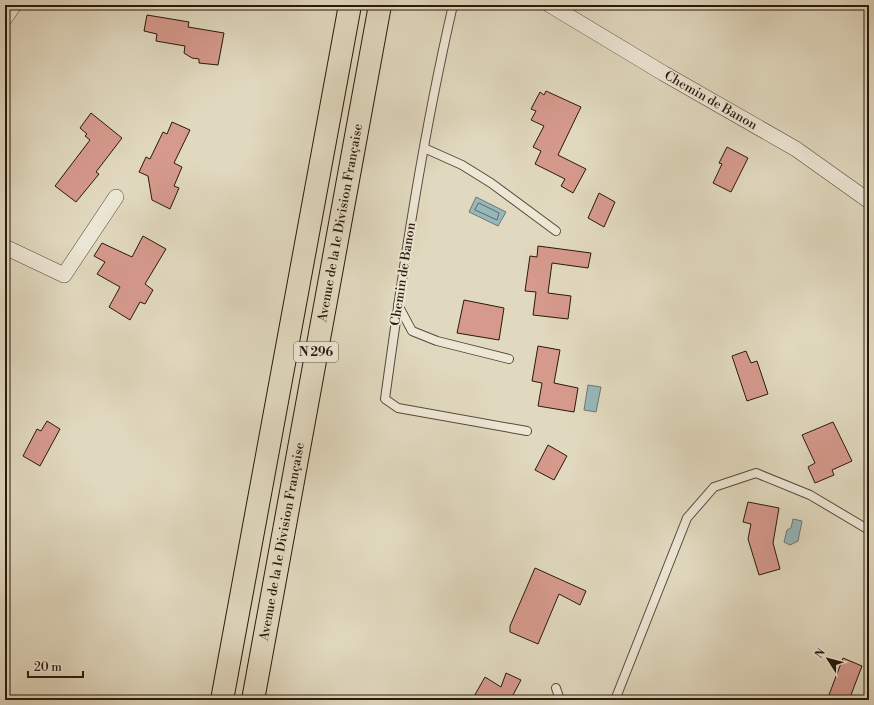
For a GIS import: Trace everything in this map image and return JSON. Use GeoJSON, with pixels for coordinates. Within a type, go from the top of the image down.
{"type":"FeatureCollection","features":[{"type":"Feature","properties":{"kind":"highway","name":"N 296"},"geometry":{"type":"LineString","coordinates":[[222,700],[350,5]]}},
{"type":"Feature","properties":{"kind":"highway","name":"Avenue de la 1e Division Française"},"geometry":{"type":"LineString","coordinates":[[253,700],[380,5]]}},
{"type":"Feature","properties":{"kind":"street"},"geometry":{"type":"LineString","coordinates":[[5,18],[14,5]]}},
{"type":"Feature","properties":{"kind":"street","name":"Chemin de Banon"},"geometry":{"type":"LineString","coordinates":[[550,5],[663,73],[796,149],[869,201]]}},
{"type":"Feature","properties":{"kind":"street"},"geometry":{"type":"LineString","coordinates":[[5,247],[64,275],[116,197]]}},
{"type":"Feature","properties":{"kind":"lane","name":"Chemin de Banon"},"geometry":{"type":"LineString","coordinates":[[453,5],[424,148],[398,305],[385,398],[398,408],[527,431]]}},
{"type":"Feature","properties":{"kind":"lane"},"geometry":{"type":"LineString","coordinates":[[424,148],[462,165],[491,183],[556,231]]}},
{"type":"Feature","properties":{"kind":"lane"},"geometry":{"type":"LineString","coordinates":[[398,305],[412,331],[437,341],[509,359]]}},
{"type":"Feature","properties":{"kind":"lane"},"geometry":{"type":"LineString","coordinates":[[615,700],[687,518],[714,487],[756,473],[810,495],[869,530]]}},
{"type":"Feature","properties":{"kind":"lane"},"geometry":{"type":"LineString","coordinates":[[556,688],[560,700]]}},
{"type":"Feature","properties":{"kind":"water"},"geometry":{"type":"Polygon","coordinates":[[[476,197],[506,212],[498,226],[469,212],[476,197]]]}},
{"type":"Feature","properties":{"kind":"water"},"geometry":{"type":"Polygon","coordinates":[[[588,385],[601,387],[596,412],[584,410],[588,385]]]}},
{"type":"Feature","properties":{"kind":"water"},"geometry":{"type":"Polygon","coordinates":[[[793,519],[802,521],[798,541],[790,545],[784,542],[787,530],[791,528],[793,519]]]}},
{"type":"Feature","properties":{"kind":"building"},"geometry":{"type":"Polygon","coordinates":[[[147,15],[189,22],[188,27],[224,33],[218,65],[199,63],[199,59],[192,58],[184,53],[185,46],[156,41],[157,34],[144,31],[147,15]]]}},
{"type":"Feature","properties":{"kind":"building"},"geometry":{"type":"Polygon","coordinates":[[[546,91],[581,107],[558,155],[586,169],[573,193],[561,186],[565,179],[535,164],[541,151],[533,147],[544,126],[531,120],[536,111],[531,109],[540,92],[544,95],[546,91]]]}},
{"type":"Feature","properties":{"kind":"building"},"geometry":{"type":"Polygon","coordinates":[[[91,113],[122,138],[96,172],[99,174],[76,202],[55,186],[90,140],[85,136],[87,134],[80,128],[91,113]]]}},
{"type":"Feature","properties":{"kind":"building"},"geometry":{"type":"Polygon","coordinates":[[[172,122],[190,130],[174,163],[182,167],[174,186],[179,188],[170,209],[152,200],[148,176],[139,172],[146,157],[150,159],[163,132],[167,134],[172,122]]]}},
{"type":"Feature","properties":{"kind":"building"},"geometry":{"type":"Polygon","coordinates":[[[727,147],[748,158],[731,192],[713,183],[722,164],[719,163],[727,147]]]}},
{"type":"Feature","properties":{"kind":"building"},"geometry":{"type":"Polygon","coordinates":[[[599,193],[615,202],[604,227],[588,218],[599,193]]]}},
{"type":"Feature","properties":{"kind":"building"},"geometry":{"type":"Polygon","coordinates":[[[143,236],[166,249],[145,284],[153,290],[145,304],[140,302],[130,320],[109,307],[120,287],[97,274],[105,262],[94,256],[102,243],[132,257],[143,236]]]}},
{"type":"Feature","properties":{"kind":"building"},"geometry":{"type":"Polygon","coordinates":[[[538,246],[591,253],[588,268],[552,263],[548,293],[571,296],[568,319],[533,315],[536,292],[525,291],[530,256],[537,257],[538,246]]]}},
{"type":"Feature","properties":{"kind":"building"},"geometry":{"type":"Polygon","coordinates":[[[464,300],[504,308],[499,340],[457,333],[464,300]]]}},
{"type":"Feature","properties":{"kind":"building"},"geometry":{"type":"Polygon","coordinates":[[[538,346],[560,350],[554,383],[578,388],[574,412],[538,406],[542,383],[532,381],[538,346]]]}},
{"type":"Feature","properties":{"kind":"building"},"geometry":{"type":"Polygon","coordinates":[[[746,351],[751,363],[757,361],[768,394],[747,401],[732,356],[746,351]]]}},
{"type":"Feature","properties":{"kind":"building"},"geometry":{"type":"Polygon","coordinates":[[[47,421],[60,429],[40,466],[23,456],[37,429],[41,431],[47,421]]]}},
{"type":"Feature","properties":{"kind":"building"},"geometry":{"type":"Polygon","coordinates":[[[833,422],[852,461],[832,470],[834,475],[815,483],[808,467],[815,463],[802,435],[833,422]]]}},
{"type":"Feature","properties":{"kind":"building"},"geometry":{"type":"Polygon","coordinates":[[[548,445],[567,456],[554,480],[535,470],[548,445]]]}},
{"type":"Feature","properties":{"kind":"building"},"geometry":{"type":"Polygon","coordinates":[[[748,502],[779,508],[773,543],[780,569],[759,575],[748,539],[751,524],[743,522],[748,502]]]}},
{"type":"Feature","properties":{"kind":"building"},"geometry":{"type":"Polygon","coordinates":[[[535,568],[586,591],[580,605],[559,594],[538,644],[510,632],[510,626],[535,568]]]}},
{"type":"Feature","properties":{"kind":"building"},"geometry":{"type":"Polygon","coordinates":[[[843,658],[862,666],[849,700],[827,700],[843,658]]]}},
{"type":"Feature","properties":{"kind":"building"},"geometry":{"type":"Polygon","coordinates":[[[506,673],[521,680],[513,695],[522,700],[472,700],[485,677],[501,687],[506,673]]]}}]}
